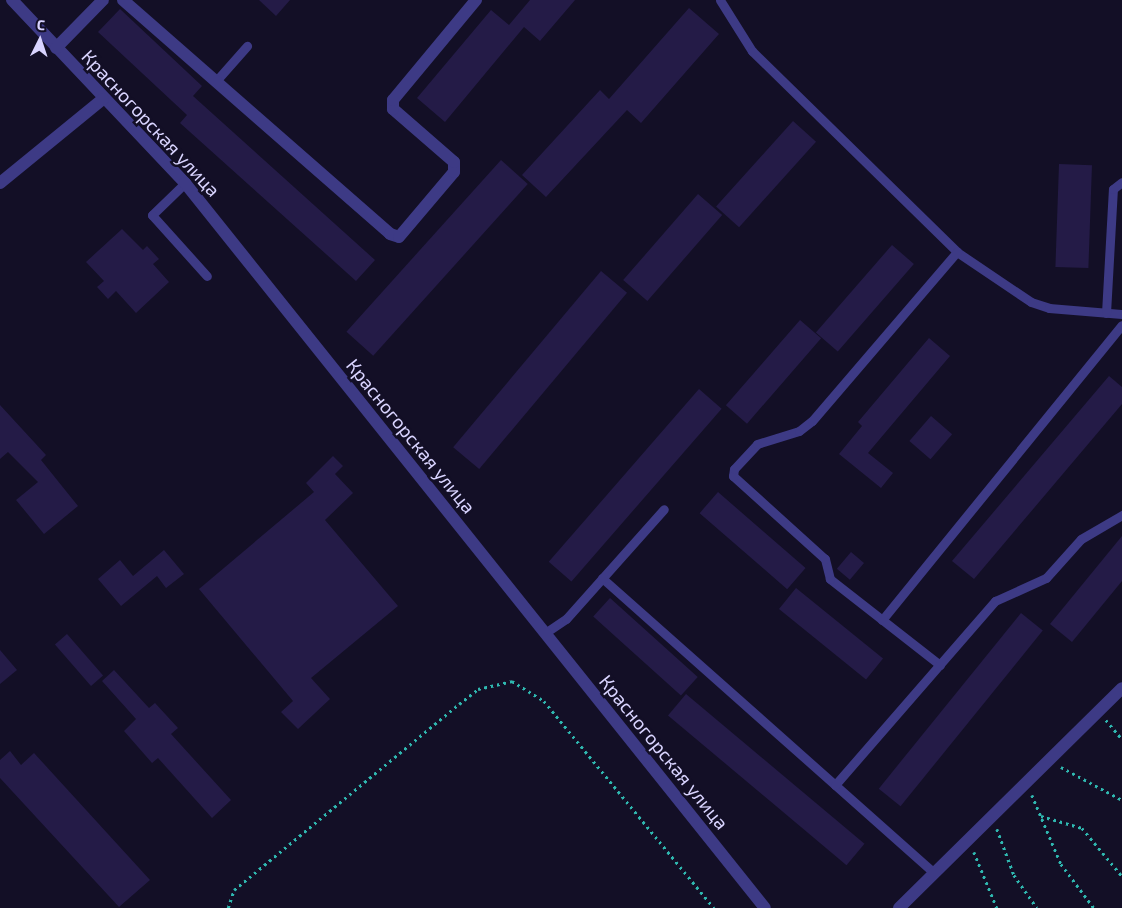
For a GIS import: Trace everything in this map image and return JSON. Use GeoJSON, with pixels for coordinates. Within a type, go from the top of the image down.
{"type":"FeatureCollection","features":[{"type":"Feature","properties":{"kind":"street","name":"Красногорская улица"},"geometry":{"type":"LineString","coordinates":[[12,0],[103,99],[185,183],[765,908]]}},
{"type":"Feature","properties":{"kind":"street"},"geometry":{"type":"LineString","coordinates":[[56,48],[103,0]]}},
{"type":"Feature","properties":{"kind":"street"},"geometry":{"type":"LineString","coordinates":[[123,0],[390,234],[399,237],[454,172],[454,162],[394,109],[393,100],[476,0]]}},
{"type":"Feature","properties":{"kind":"street"},"geometry":{"type":"LineString","coordinates":[[0,183],[103,99]]}},
{"type":"Feature","properties":{"kind":"street"},"geometry":{"type":"LineString","coordinates":[[898,908],[1122,688]]}},
{"type":"Feature","properties":{"kind":"lane"},"geometry":{"type":"LineString","coordinates":[[720,0],[752,51],[957,252],[1031,302],[1049,308],[1122,314]]}},
{"type":"Feature","properties":{"kind":"lane"},"geometry":{"type":"LineString","coordinates":[[216,82],[247,46]]}},
{"type":"Feature","properties":{"kind":"lane"},"geometry":{"type":"LineString","coordinates":[[1106,313],[1113,189],[1122,182]]}},
{"type":"Feature","properties":{"kind":"lane"},"geometry":{"type":"LineString","coordinates":[[185,183],[152,215],[207,276]]}},
{"type":"Feature","properties":{"kind":"lane"},"geometry":{"type":"LineString","coordinates":[[940,665],[830,579],[825,559],[736,483],[734,468],[757,444],[807,426],[957,252]]}},
{"type":"Feature","properties":{"kind":"lane"},"geometry":{"type":"LineString","coordinates":[[882,620],[1122,325]]}},
{"type":"Feature","properties":{"kind":"lane"},"geometry":{"type":"LineString","coordinates":[[545,633],[566,619],[664,509]]}},
{"type":"Feature","properties":{"kind":"lane"},"geometry":{"type":"LineString","coordinates":[[835,785],[1000,597],[1046,578],[1081,539],[1122,515]]}},
{"type":"Feature","properties":{"kind":"lane"},"geometry":{"type":"LineString","coordinates":[[602,578],[934,873]]}},
{"type":"Feature","properties":{"kind":"path"},"geometry":{"type":"LineString","coordinates":[[228,908],[234,890],[466,699],[493,683],[512,681],[544,701],[714,908]]}},
{"type":"Feature","properties":{"kind":"path"},"geometry":{"type":"LineString","coordinates":[[1099,712],[1122,739]]}},
{"type":"Feature","properties":{"kind":"path"},"geometry":{"type":"LineString","coordinates":[[1049,760],[1122,800]]}},
{"type":"Feature","properties":{"kind":"path"},"geometry":{"type":"LineString","coordinates":[[1027,782],[1061,864],[1094,908]]}},
{"type":"Feature","properties":{"kind":"path"},"geometry":{"type":"LineString","coordinates":[[992,816],[1014,875],[1037,908]]}},
{"type":"Feature","properties":{"kind":"path"},"geometry":{"type":"LineString","coordinates":[[1041,816],[1082,828],[1122,876]]}},
{"type":"Feature","properties":{"kind":"path"},"geometry":{"type":"LineString","coordinates":[[969,839],[997,908]]}},
{"type":"Feature","properties":{"kind":"building"},"geometry":{"type":"Polygon","coordinates":[[[259,0],[290,0],[276,16],[259,0]]]}},
{"type":"Feature","properties":{"kind":"building"},"geometry":{"type":"Polygon","coordinates":[[[530,0],[575,0],[540,41],[524,27],[445,122],[417,98],[491,10],[509,25],[530,0]]]}},
{"type":"Feature","properties":{"kind":"building"},"geometry":{"type":"Polygon","coordinates":[[[689,8],[719,34],[641,123],[627,110],[546,197],[522,175],[600,90],[609,99],[689,8]]]}},
{"type":"Feature","properties":{"kind":"building"},"geometry":{"type":"Polygon","coordinates":[[[120,9],[202,86],[193,96],[375,260],[356,281],[180,123],[187,115],[98,32],[120,9]]]}},
{"type":"Feature","properties":{"kind":"building"},"geometry":{"type":"Polygon","coordinates":[[[793,121],[816,142],[739,227],[716,206],[793,121]]]}},
{"type":"Feature","properties":{"kind":"building"},"geometry":{"type":"Polygon","coordinates":[[[501,160],[528,184],[373,356],[346,332],[501,160]]]}},
{"type":"Feature","properties":{"kind":"building"},"geometry":{"type":"Polygon","coordinates":[[[1059,164],[1092,165],[1088,268],[1055,267],[1059,164]]]}},
{"type":"Feature","properties":{"kind":"building"},"geometry":{"type":"Polygon","coordinates":[[[698,194],[722,215],[647,301],[623,280],[698,194]]]}},
{"type":"Feature","properties":{"kind":"building"},"geometry":{"type":"Polygon","coordinates":[[[122,229],[143,250],[147,246],[159,259],[153,264],[169,282],[136,313],[116,291],[108,299],[97,287],[104,281],[86,262],[122,229]]]}},
{"type":"Feature","properties":{"kind":"building"},"geometry":{"type":"Polygon","coordinates":[[[892,245],[914,264],[838,352],[816,333],[892,245]]]}},
{"type":"Feature","properties":{"kind":"building"},"geometry":{"type":"Polygon","coordinates":[[[601,271],[627,293],[479,469],[453,447],[601,271]]]}},
{"type":"Feature","properties":{"kind":"building"},"geometry":{"type":"Polygon","coordinates":[[[800,320],[821,338],[747,424],[726,405],[800,320]]]}},
{"type":"Feature","properties":{"kind":"building"},"geometry":{"type":"Polygon","coordinates":[[[929,338],[950,356],[868,453],[893,473],[881,488],[839,454],[862,426],[858,422],[929,338]]]}},
{"type":"Feature","properties":{"kind":"building"},"geometry":{"type":"Polygon","coordinates":[[[1109,376],[1122,387],[1122,404],[974,579],[952,561],[1109,376]]]}},
{"type":"Feature","properties":{"kind":"building"},"geometry":{"type":"Polygon","coordinates":[[[699,389],[722,409],[571,582],[549,562],[699,389]]]}},
{"type":"Feature","properties":{"kind":"building"},"geometry":{"type":"Polygon","coordinates":[[[0,405],[46,455],[41,460],[78,506],[44,534],[16,500],[38,482],[8,452],[0,459],[0,405]]]}},
{"type":"Feature","properties":{"kind":"building"},"geometry":{"type":"Polygon","coordinates":[[[931,416],[952,434],[930,459],[909,441],[931,416]]]}},
{"type":"Feature","properties":{"kind":"building"},"geometry":{"type":"Polygon","coordinates":[[[333,456],[343,466],[335,474],[353,493],[325,520],[398,606],[311,678],[330,699],[298,729],[281,712],[293,701],[199,589],[314,492],[306,483],[333,456]]]}},
{"type":"Feature","properties":{"kind":"building"},"geometry":{"type":"Polygon","coordinates":[[[718,492],[806,568],[787,589],[700,513],[718,492]]]}},
{"type":"Feature","properties":{"kind":"building"},"geometry":{"type":"Polygon","coordinates":[[[1122,536],[1122,581],[1072,642],[1050,624],[1122,536]]]}},
{"type":"Feature","properties":{"kind":"building"},"geometry":{"type":"Polygon","coordinates":[[[164,550],[184,574],[166,588],[157,576],[121,606],[98,579],[120,560],[133,576],[164,550]]]}},
{"type":"Feature","properties":{"kind":"building"},"geometry":{"type":"Polygon","coordinates":[[[851,552],[864,563],[850,580],[837,569],[851,552]]]}},
{"type":"Feature","properties":{"kind":"building"},"geometry":{"type":"Polygon","coordinates":[[[796,588],[883,658],[866,679],[779,609],[796,588]]]}},
{"type":"Feature","properties":{"kind":"building"},"geometry":{"type":"Polygon","coordinates":[[[610,598],[698,677],[681,696],[593,617],[610,598]]]}},
{"type":"Feature","properties":{"kind":"building"},"geometry":{"type":"Polygon","coordinates":[[[1021,613],[1043,631],[901,806],[879,789],[1021,613]]]}},
{"type":"Feature","properties":{"kind":"building"},"geometry":{"type":"Polygon","coordinates":[[[67,634],[103,676],[91,686],[55,644],[67,634]]]}},
{"type":"Feature","properties":{"kind":"building"},"geometry":{"type":"Polygon","coordinates":[[[0,650],[17,670],[0,684],[0,650]]]}},
{"type":"Feature","properties":{"kind":"building"},"geometry":{"type":"Polygon","coordinates":[[[114,670],[149,708],[155,703],[178,728],[171,734],[231,800],[212,818],[158,758],[152,763],[124,731],[136,719],[102,681],[114,670]]]}},
{"type":"Feature","properties":{"kind":"building"},"geometry":{"type":"Polygon","coordinates":[[[686,694],[864,844],[846,865],[668,715],[686,694]]]}},
{"type":"Feature","properties":{"kind":"building"},"geometry":{"type":"Polygon","coordinates":[[[10,751],[21,765],[34,753],[150,880],[119,907],[0,778],[0,760],[10,751]]]}}]}
